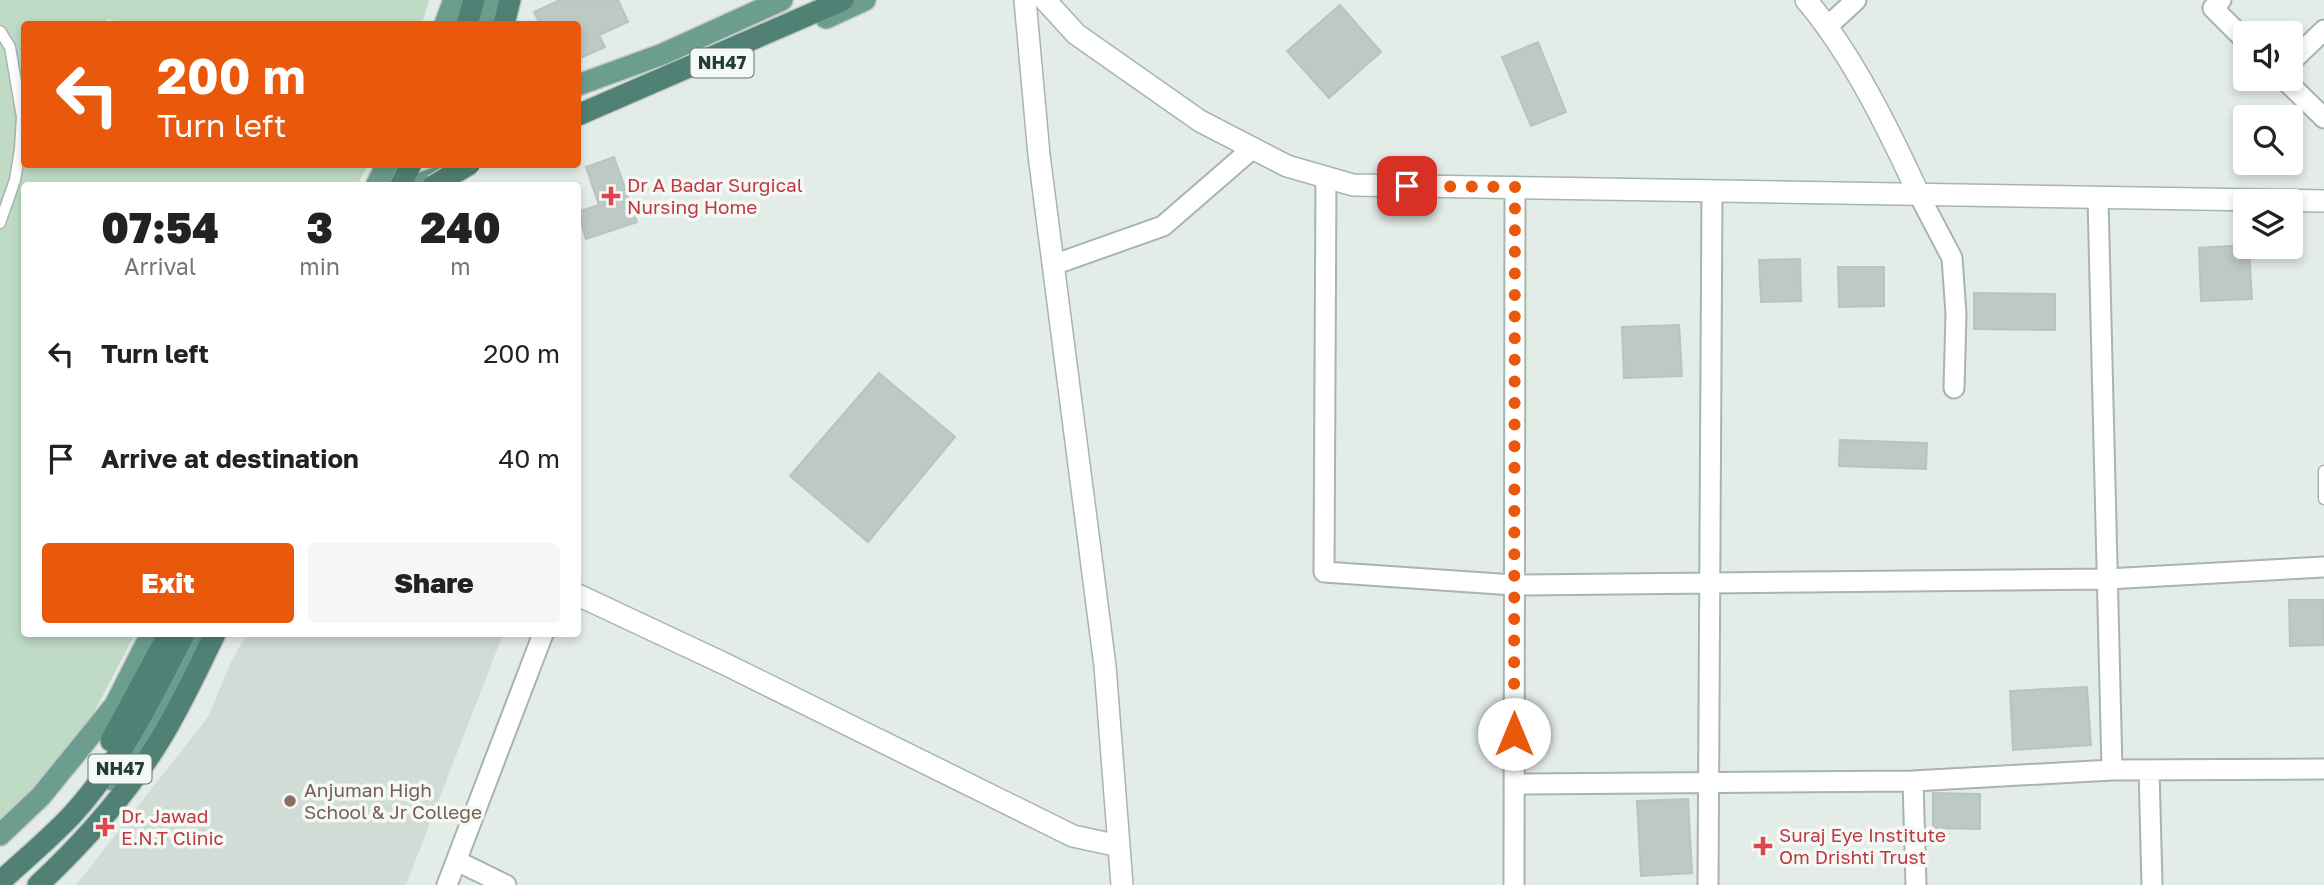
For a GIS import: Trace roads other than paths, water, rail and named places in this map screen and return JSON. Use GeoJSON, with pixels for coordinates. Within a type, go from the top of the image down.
{"type":"FeatureCollection","features":[{"type":"Feature","properties":{"kind":"highway"},"geometry":{"type":"LineString","coordinates":[[468,21],[474,0]]}},
{"type":"Feature","properties":{"kind":"highway"},"geometry":{"type":"LineString","coordinates":[[505,21],[510,0]]}},
{"type":"Feature","properties":{"kind":"highway","name":"NH47"},"geometry":{"type":"LineString","coordinates":[[581,104],[821,0]]}},
{"type":"Feature","properties":{"kind":"highway","name":"NH47"},"geometry":{"type":"LineString","coordinates":[[581,114],[843,0]]}},
{"type":"Feature","properties":{"kind":"highway"},"geometry":{"type":"LineString","coordinates":[[427,182],[444,168]]}},
{"type":"Feature","properties":{"kind":"highway"},"geometry":{"type":"LineString","coordinates":[[427,182],[461,168]]}},
{"type":"Feature","properties":{"kind":"highway"},"geometry":{"type":"LineString","coordinates":[[0,869],[59,815],[98,763],[166,637]]}},
{"type":"Feature","properties":{"kind":"highway","name":"NH47"},"geometry":{"type":"LineString","coordinates":[[0,882],[71,815],[108,769],[140,720],[182,637]]}},
{"type":"Feature","properties":{"kind":"highway"},"geometry":{"type":"LineString","coordinates":[[38,885],[77,849],[111,809],[145,762],[159,741],[213,637]]}},
{"type":"Feature","properties":{"kind":"main road"},"geometry":{"type":"LineString","coordinates":[[446,21],[454,0]]}},
{"type":"Feature","properties":{"kind":"main road"},"geometry":{"type":"LineString","coordinates":[[487,21],[492,0]]}},
{"type":"Feature","properties":{"kind":"main road"},"geometry":{"type":"LineString","coordinates":[[581,84],[663,54],[782,0]]}},
{"type":"Feature","properties":{"kind":"main road","name":"NH47"},"geometry":{"type":"LineString","coordinates":[[581,121],[690,77],[865,0]]}},
{"type":"Feature","properties":{"kind":"main road","name":"NH47"},"geometry":{"type":"LineString","coordinates":[[0,835],[41,796],[115,705],[149,637]]}},
{"type":"Feature","properties":{"kind":"main road","name":"NH47"},"geometry":{"type":"LineString","coordinates":[[12,885],[85,815],[142,740],[201,637]]}},
{"type":"Feature","properties":{"kind":"street"},"geometry":{"type":"LineString","coordinates":[[1025,0],[1039,156],[1105,666],[1122,885]]}},
{"type":"Feature","properties":{"kind":"street"},"geometry":{"type":"LineString","coordinates":[[1045,0],[1076,34],[1200,121],[1287,166],[1353,185],[2324,201]]}},
{"type":"Feature","properties":{"kind":"street"},"geometry":{"type":"LineString","coordinates":[[1806,0],[1828,26],[1894,141],[1952,258],[1956,314],[1954,388]]}},
{"type":"Feature","properties":{"kind":"street"},"geometry":{"type":"LineString","coordinates":[[1828,26],[1856,0]]}},
{"type":"Feature","properties":{"kind":"street"},"geometry":{"type":"LineString","coordinates":[[2213,3],[2233,26]]}},
{"type":"Feature","properties":{"kind":"street"},"geometry":{"type":"LineString","coordinates":[[2303,50],[2324,30]]}},
{"type":"Feature","properties":{"kind":"street"},"geometry":{"type":"LineString","coordinates":[[2296,91],[2324,118]]}},
{"type":"Feature","properties":{"kind":"street"},"geometry":{"type":"LineString","coordinates":[[1053,265],[1163,226],[1253,148]]}},
{"type":"Feature","properties":{"kind":"street"},"geometry":{"type":"LineString","coordinates":[[1326,177],[1324,572],[1514,585],[2107,579],[2324,567]]}},
{"type":"Feature","properties":{"kind":"street"},"geometry":{"type":"LineString","coordinates":[[1514,885],[1515,187]]}},
{"type":"Feature","properties":{"kind":"street"},"geometry":{"type":"LineString","coordinates":[[1708,885],[1712,191]]}},
{"type":"Feature","properties":{"kind":"street"},"geometry":{"type":"LineString","coordinates":[[2098,198],[2112,770]]}},
{"type":"Feature","properties":{"kind":"street"},"geometry":{"type":"LineString","coordinates":[[581,596],[725,664],[1073,836],[1119,846]]}},
{"type":"Feature","properties":{"kind":"street"},"geometry":{"type":"LineString","coordinates":[[447,885],[543,637]]}},
{"type":"Feature","properties":{"kind":"street"},"geometry":{"type":"LineString","coordinates":[[1514,784],[1913,781],[2112,770],[2324,769]]}},
{"type":"Feature","properties":{"kind":"street"},"geometry":{"type":"LineString","coordinates":[[2149,770],[2151,885]]}},
{"type":"Feature","properties":{"kind":"street"},"geometry":{"type":"LineString","coordinates":[[1913,781],[1916,885]]}},
{"type":"Feature","properties":{"kind":"street"},"geometry":{"type":"LineString","coordinates":[[457,861],[506,885]]}},
{"type":"Feature","properties":{"kind":"lane"},"geometry":{"type":"LineString","coordinates":[[0,32],[10,47],[21,111]]}},
{"type":"Feature","properties":{"kind":"lane"},"geometry":{"type":"LineString","coordinates":[[0,223],[15,180],[21,133]]}},
{"type":"Feature","properties":{"kind":"lane"},"geometry":{"type":"LineString","coordinates":[[2324,471],[2324,499]]}},
{"type":"Feature","properties":{"kind":"place","name":"Dr A Badar Surgical Nursing Home"},"geometry":{"type":"Point","coordinates":[611,196]}},
{"type":"Feature","properties":{"kind":"place","name":"Anjuman High School & Jr College"},"geometry":{"type":"Point","coordinates":[290,801]}},
{"type":"Feature","properties":{"kind":"place","name":"Dr. Jawad E.N.T Clinic"},"geometry":{"type":"Point","coordinates":[105,827]}},
{"type":"Feature","properties":{"kind":"place","name":"Suraj Eye Institute Om Drishti Trust"},"geometry":{"type":"Point","coordinates":[1763,846]}}]}
